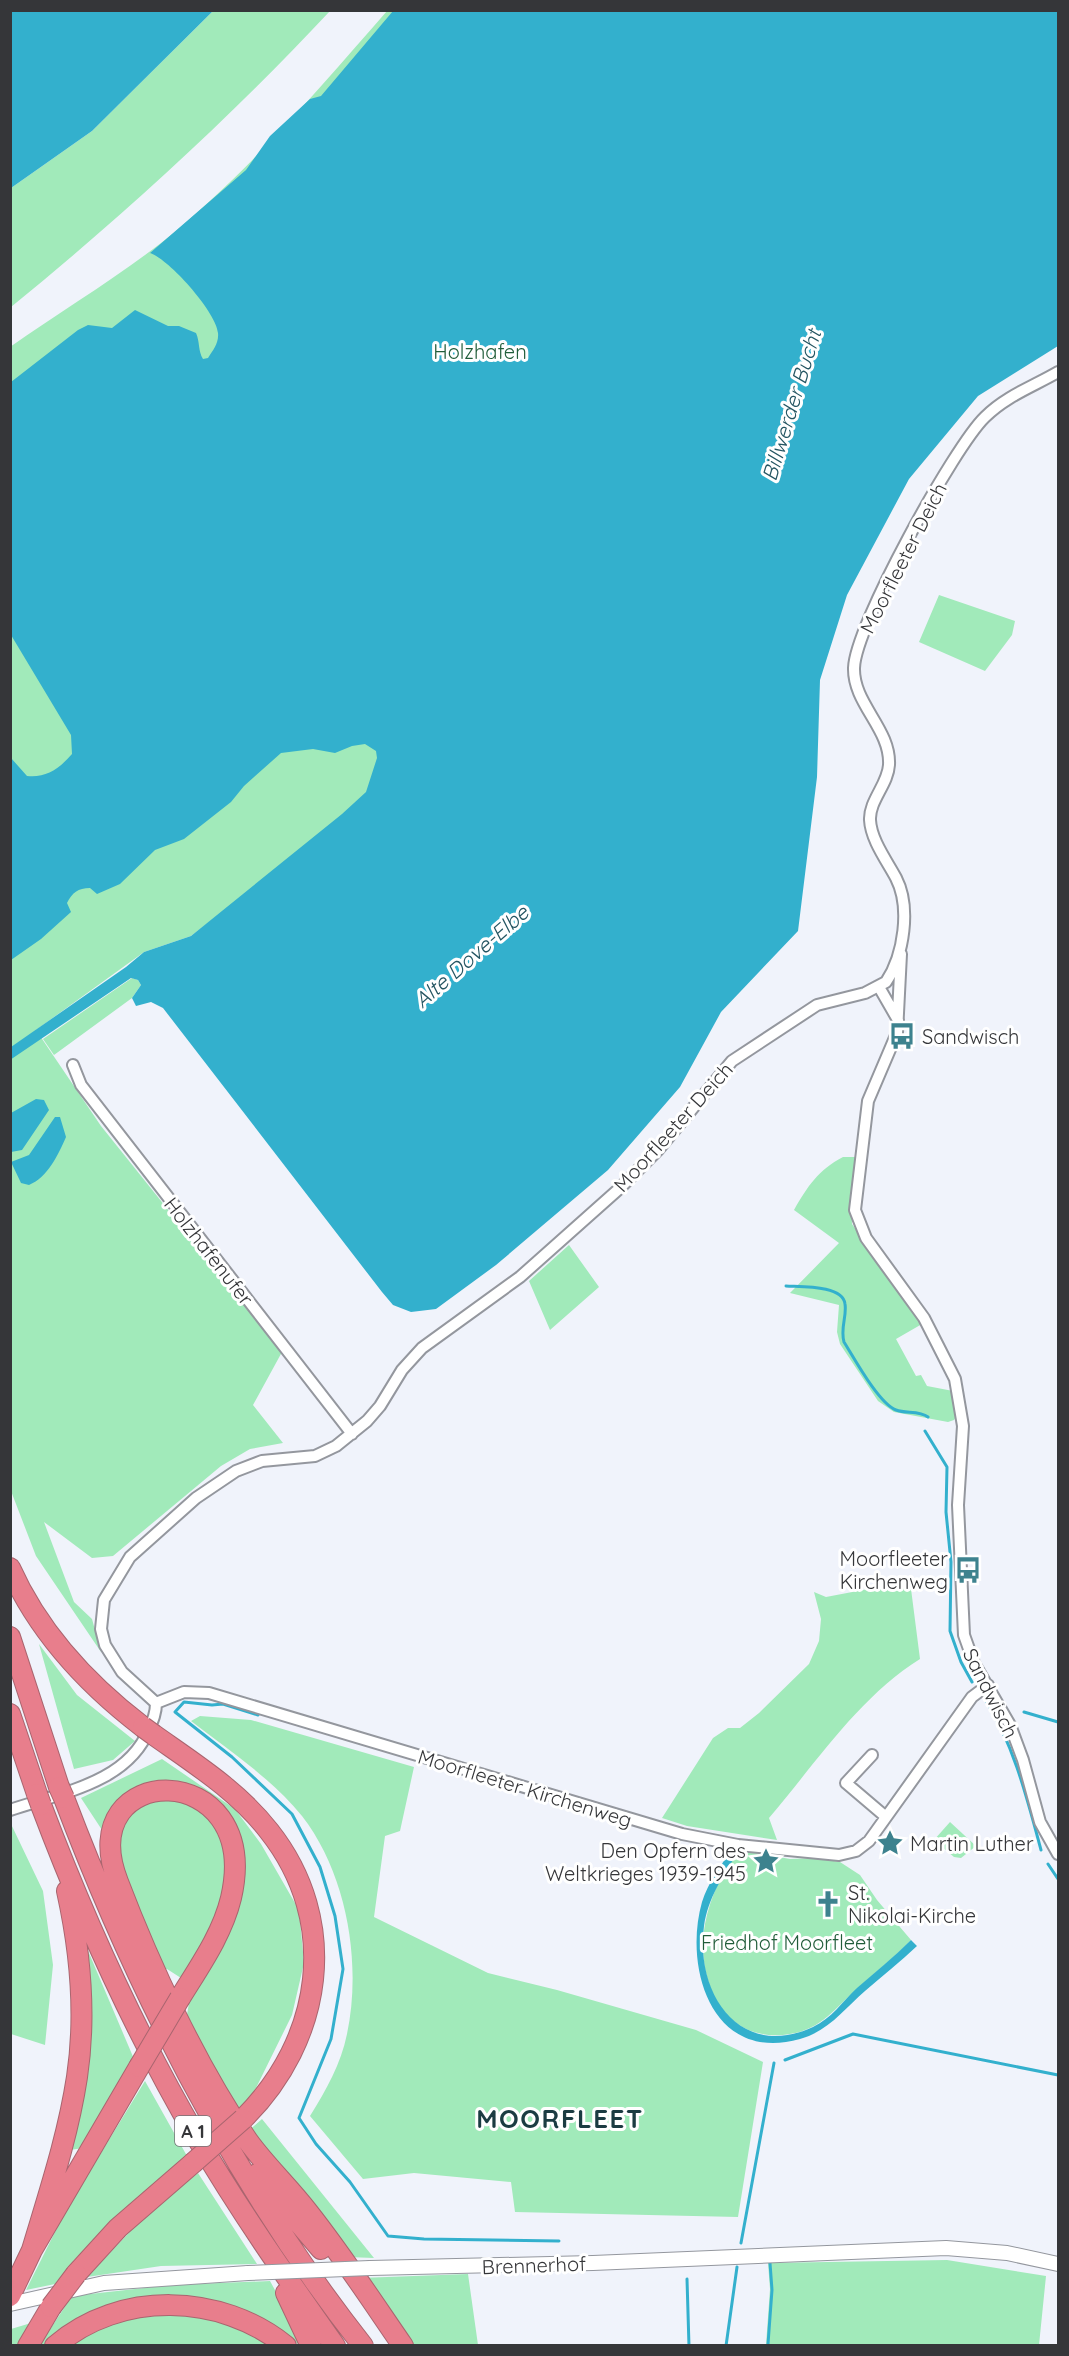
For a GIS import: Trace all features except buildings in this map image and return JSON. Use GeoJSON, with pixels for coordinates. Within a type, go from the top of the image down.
{"type":"FeatureCollection","features":[{"type":"Feature","properties":{"kind":"highway"},"geometry":{"type":"LineString","coordinates":[[10,1568],[36,1615],[62,1651],[105,1696],[226,1787],[268,1829],[287,1858],[310,1917],[314,1962],[311,1998],[305,2023],[281,2075],[243,2119],[118,2228],[76,2274],[51,2307],[28,2346]]}},
{"type":"Feature","properties":{"kind":"highway","name":"A 1"},"geometry":{"type":"LineString","coordinates":[[10,1638],[62,1792],[112,1920],[149,2001],[215,2125],[315,2280],[363,2346]]}},
{"type":"Feature","properties":{"kind":"highway","name":"A 1"},"geometry":{"type":"LineString","coordinates":[[10,1714],[58,1851],[91,1928],[165,2080],[196,2137],[257,2234],[335,2346]]}},
{"type":"Feature","properties":{"kind":"highway"},"geometry":{"type":"LineString","coordinates":[[12,2296],[32,2250],[139,2067],[180,1998],[214,1940],[227,1912],[234,1863],[227,1834],[210,1809],[192,1795],[180,1790],[160,1789],[140,1796],[128,1805],[112,1831],[112,1861],[129,1911],[182,2024],[231,2115],[261,2158],[323,2231],[403,2346]]}},
{"type":"Feature","properties":{"kind":"highway"},"geometry":{"type":"LineString","coordinates":[[32,2250],[66,2135],[77,2076],[80,2044],[75,1939],[58,1851]]}},
{"type":"Feature","properties":{"kind":"highway"},"geometry":{"type":"LineString","coordinates":[[215,2125],[403,2346]]}},
{"type":"Feature","properties":{"kind":"highway"},"geometry":{"type":"LineString","coordinates":[[257,2234],[311,2346]]}},
{"type":"Feature","properties":{"kind":"highway"},"geometry":{"type":"LineString","coordinates":[[54,2346],[96,2320],[120,2311],[166,2305],[184,2305],[228,2314],[247,2321],[282,2342]]}},
{"type":"Feature","properties":{"kind":"street","name":"Moorfleeter Deich"},"geometry":{"type":"LineString","coordinates":[[156,1703],[122,1672],[105,1646],[101,1629],[104,1600],[130,1557],[196,1498],[236,1471],[262,1461],[315,1456],[336,1446],[352,1434],[380,1406],[402,1370],[422,1348],[520,1277],[620,1188],[658,1150],[732,1061],[817,1005],[879,987],[892,974],[900,946],[904,917],[902,896],[870,820],[887,776],[889,756],[856,683],[854,667],[858,648],[873,607],[886,581],[972,432],[1003,403],[1059,372]]}},
{"type":"Feature","properties":{"kind":"street","name":"Sandwisch"},"geometry":{"type":"LineString","coordinates":[[900,946],[902,961],[898,1021],[891,1051],[874,1083],[868,1101],[855,1210],[866,1238],[924,1318],[955,1379],[963,1426],[958,1505],[962,1625],[968,1649],[1010,1725],[1040,1822],[1059,1854]]}},
{"type":"Feature","properties":{"kind":"street"},"geometry":{"type":"LineString","coordinates":[[879,987],[898,1021]]}},
{"type":"Feature","properties":{"kind":"street","name":"Holzhafenufer"},"geometry":{"type":"LineString","coordinates":[[73,1065],[81,1085],[352,1434]]}},
{"type":"Feature","properties":{"kind":"street","name":"Moorfleeter Kirchenweg"},"geometry":{"type":"LineString","coordinates":[[156,1703],[184,1692],[209,1693],[671,1831],[738,1845],[846,1854],[863,1847],[972,1698],[988,1685]]}},
{"type":"Feature","properties":{"kind":"street"},"geometry":{"type":"LineString","coordinates":[[10,1810],[101,1779],[122,1767],[145,1742],[156,1712],[156,1703]]}},
{"type":"Feature","properties":{"kind":"street"},"geometry":{"type":"LineString","coordinates":[[872,1755],[846,1783],[886,1817]]}},
{"type":"Feature","properties":{"kind":"street","name":"Brennerhof"},"geometry":{"type":"LineString","coordinates":[[12,2296],[104,2283],[248,2273],[593,2263],[946,2248],[1007,2253],[1059,2264]]}},
{"type":"Feature","properties":{"kind":"green space"},"geometry":{"type":"Polygon","coordinates":[[[213,11],[330,11],[176,164],[95,237],[11,307],[11,188],[92,131],[213,11]]]}},
{"type":"Feature","properties":{"kind":"green space","name":"Holzhafen"},"geometry":{"type":"Polygon","coordinates":[[[387,11],[984,11],[399,775],[191,936],[144,952],[36,1030],[101,1126],[282,1352],[253,1405],[283,1443],[250,1449],[221,1466],[113,1556],[92,1558],[44,1522],[74,1602],[92,1619],[101,1652],[36,1556],[11,1491],[10,347],[143,257],[192,217],[279,132],[387,11]]]}},
{"type":"Feature","properties":{"kind":"green space"},"geometry":{"type":"Polygon","coordinates":[[[939,595],[1015,621],[1012,635],[985,671],[919,642],[939,595]]]}},
{"type":"Feature","properties":{"kind":"green space"},"geometry":{"type":"Polygon","coordinates":[[[132,978],[138,980],[141,985],[132,998],[54,1055],[43,1039],[132,978]]]}},
{"type":"Feature","properties":{"kind":"green space"},"geometry":{"type":"Polygon","coordinates":[[[843,1157],[856,1157],[851,1198],[852,1224],[922,1324],[896,1339],[916,1376],[921,1375],[927,1386],[953,1391],[957,1415],[954,1420],[948,1422],[894,1412],[878,1401],[840,1344],[837,1332],[839,1305],[790,1293],[839,1243],[794,1210],[814,1179],[843,1157]]]}},
{"type":"Feature","properties":{"kind":"green space"},"geometry":{"type":"Polygon","coordinates":[[[569,1245],[599,1287],[550,1330],[529,1281],[569,1245]]]}},
{"type":"Feature","properties":{"kind":"green space"},"geometry":{"type":"Polygon","coordinates":[[[910,1581],[920,1659],[877,1692],[839,1732],[769,1818],[777,1840],[687,1826],[662,1818],[713,1738],[728,1728],[740,1728],[759,1713],[809,1664],[819,1641],[821,1619],[814,1592],[826,1597],[910,1581]]]}},
{"type":"Feature","properties":{"kind":"green space"},"geometry":{"type":"Polygon","coordinates":[[[39,1644],[77,1695],[135,1741],[113,1760],[74,1769],[39,1644]]]}},
{"type":"Feature","properties":{"kind":"green space"},"geometry":{"type":"Polygon","coordinates":[[[200,1716],[251,1720],[414,1767],[400,1831],[385,1836],[374,1917],[488,1973],[557,1990],[696,2030],[763,2062],[738,2217],[515,2212],[511,2182],[414,2173],[363,2179],[310,2116],[341,2056],[351,2007],[353,1978],[351,1949],[340,1892],[317,1839],[302,1816],[264,1777],[191,1721],[200,1716]]]}},
{"type":"Feature","properties":{"kind":"green space"},"geometry":{"type":"Polygon","coordinates":[[[162,1759],[235,1809],[261,1844],[299,1910],[304,1963],[292,2015],[254,2092],[238,2112],[186,2020],[191,1992],[227,1937],[238,1896],[211,1799],[192,1788],[175,1782],[161,1780],[148,1783],[124,1799],[102,1830],[81,1798],[162,1759]]]}},
{"type":"Feature","properties":{"kind":"green space"},"geometry":{"type":"Polygon","coordinates":[[[166,1793],[194,1804],[207,1814],[221,1842],[226,1861],[227,1879],[218,1913],[211,1930],[181,1978],[167,1969],[162,1970],[117,1854],[125,1819],[137,1803],[166,1793]]]}},
{"type":"Feature","properties":{"kind":"green space"},"geometry":{"type":"Polygon","coordinates":[[[950,1822],[976,1846],[961,1858],[954,1857],[934,1840],[950,1822]]]}},
{"type":"Feature","properties":{"kind":"green space"},"geometry":{"type":"Polygon","coordinates":[[[11,1824],[43,1891],[53,1965],[45,2045],[11,2034],[11,1824]]]}},
{"type":"Feature","properties":{"kind":"green space","name":"Friedhof Moorfleet"},"geometry":{"type":"Polygon","coordinates":[[[740,1850],[790,1859],[814,1858],[840,1862],[860,1875],[877,1900],[911,1940],[827,2017],[811,2028],[790,2034],[767,2035],[747,2029],[731,2019],[719,2004],[710,1986],[703,1945],[710,1904],[722,1875],[740,1850]]]}},
{"type":"Feature","properties":{"kind":"green space"},"geometry":{"type":"Polygon","coordinates":[[[86,1946],[134,2059],[83,2148],[70,2150],[86,1946]]]}},
{"type":"Feature","properties":{"kind":"green space"},"geometry":{"type":"Polygon","coordinates":[[[145,2081],[187,2156],[74,2260],[55,2284],[26,2290],[66,2210],[145,2081]]]}},
{"type":"Feature","properties":{"kind":"green space"},"geometry":{"type":"Polygon","coordinates":[[[262,2119],[374,2258],[348,2257],[247,2132],[262,2119]]]}},
{"type":"Feature","properties":{"kind":"green space"},"geometry":{"type":"Polygon","coordinates":[[[198,2173],[257,2264],[161,2266],[87,2277],[142,2219],[198,2173]]]}},
{"type":"Feature","properties":{"kind":"green space"},"geometry":{"type":"Polygon","coordinates":[[[947,2260],[1046,2276],[1039,2345],[766,2345],[770,2289],[768,2263],[947,2260]]]}},
{"type":"Feature","properties":{"kind":"green space"},"geometry":{"type":"Polygon","coordinates":[[[468,2274],[478,2345],[413,2345],[360,2278],[468,2274]]]}},
{"type":"Feature","properties":{"kind":"green space"},"geometry":{"type":"Polygon","coordinates":[[[270,2281],[305,2345],[299,2345],[281,2330],[238,2308],[205,2301],[74,2325],[45,2345],[39,2346],[72,2296],[171,2285],[270,2281]]]}},
{"type":"Feature","properties":{"kind":"green space"},"geometry":{"type":"Polygon","coordinates":[[[186,2314],[225,2320],[269,2345],[71,2346],[98,2330],[125,2321],[186,2314]]]}},
{"type":"Feature","properties":{"kind":"green space"},"geometry":{"type":"Polygon","coordinates":[[[31,2323],[19,2345],[11,2346],[11,2329],[31,2323]]]}},
{"type":"Feature","properties":{"kind":"water"},"geometry":{"type":"Polygon","coordinates":[[[11,10],[213,11],[92,131],[11,188],[11,10]]]}},
{"type":"Feature","properties":{"kind":"water"},"geometry":{"type":"Polygon","coordinates":[[[393,11],[1058,11],[1058,346],[978,396],[909,479],[847,595],[820,680],[817,777],[798,931],[721,1012],[680,1087],[608,1170],[496,1265],[436,1309],[411,1312],[393,1305],[382,1292],[163,1008],[151,1002],[136,1006],[132,998],[141,985],[138,980],[131,978],[10,1060],[11,1047],[144,952],[191,936],[366,792],[377,758],[376,751],[365,744],[352,746],[335,753],[313,749],[281,753],[244,786],[231,802],[184,839],[155,850],[120,884],[97,894],[90,888],[76,892],[67,903],[71,912],[41,939],[11,960],[11,758],[27,776],[40,776],[52,771],[72,754],[71,735],[11,635],[11,382],[78,330],[88,325],[112,328],[135,310],[168,326],[179,326],[196,333],[201,356],[203,359],[208,358],[218,340],[216,324],[210,313],[180,276],[150,253],[246,170],[270,136],[310,99],[321,96],[393,11]]]}},
{"type":"Feature","properties":{"kind":"water"},"geometry":{"type":"Polygon","coordinates":[[[36,1099],[44,1100],[49,1110],[22,1150],[11,1152],[11,1113],[36,1099]]]}},
{"type":"Feature","properties":{"kind":"water"},"geometry":{"type":"Polygon","coordinates":[[[55,1117],[60,1117],[66,1137],[60,1151],[42,1177],[29,1185],[21,1183],[11,1162],[29,1155],[55,1117]]]}},
{"type":"Feature","properties":{"kind":"water"},"geometry":{"type":"Polygon","coordinates":[[[731,1851],[738,1852],[709,1906],[704,1926],[703,1951],[707,1975],[715,1996],[727,2014],[744,2028],[763,2035],[787,2035],[813,2027],[831,2014],[911,1940],[917,1946],[836,2019],[819,2031],[800,2039],[770,2043],[745,2038],[726,2024],[711,2005],[702,1981],[697,1955],[697,1928],[702,1902],[711,1881],[731,1851]]]}},
{"type":"Feature","properties":{"kind":"waterway"},"geometry":{"type":"LineString","coordinates":[[786,1286],[820,1288],[837,1293],[843,1298],[845,1304],[844,1342],[860,1369],[889,1406],[896,1410],[928,1417]]}},
{"type":"Feature","properties":{"kind":"waterway"},"geometry":{"type":"LineString","coordinates":[[925,1431],[947,1467],[946,1512],[951,1562],[950,1631],[961,1662],[972,1682]]}},
{"type":"Feature","properties":{"kind":"waterway"},"geometry":{"type":"LineString","coordinates":[[985,1699],[1012,1753],[1041,1850]]}},
{"type":"Feature","properties":{"kind":"waterway"},"geometry":{"type":"LineString","coordinates":[[258,1715],[223,1704],[184,1702],[175,1712],[232,1757],[292,1814],[320,1867],[335,1916],[343,1969],[331,2039],[299,2118],[316,2144],[350,2182],[388,2236],[424,2239],[559,2241]]}},
{"type":"Feature","properties":{"kind":"waterway"},"geometry":{"type":"LineString","coordinates":[[1024,1712],[1058,1722]]}},
{"type":"Feature","properties":{"kind":"waterway"},"geometry":{"type":"LineString","coordinates":[[1048,1864],[1058,1879]]}},
{"type":"Feature","properties":{"kind":"waterway"},"geometry":{"type":"LineString","coordinates":[[785,2060],[853,2034],[1058,2075]]}},
{"type":"Feature","properties":{"kind":"waterway"},"geometry":{"type":"LineString","coordinates":[[741,2243],[774,2063]]}},
{"type":"Feature","properties":{"kind":"waterway"},"geometry":{"type":"LineString","coordinates":[[768,2344],[772,2290],[770,2263]]}},
{"type":"Feature","properties":{"kind":"waterway"},"geometry":{"type":"LineString","coordinates":[[726,2346],[737,2267]]}},
{"type":"Feature","properties":{"kind":"waterway"},"geometry":{"type":"LineString","coordinates":[[687,2279],[689,2346]]}},
{"type":"Feature","properties":{"kind":"place","name":"Sandwisch"},"geometry":{"type":"Point","coordinates":[902,1036]}},
{"type":"Feature","properties":{"kind":"place","name":"Moorfleeter Kirchenweg"},"geometry":{"type":"Point","coordinates":[968,1570]}},
{"type":"Feature","properties":{"kind":"place","name":"Martin Luther"},"geometry":{"type":"Point","coordinates":[890,1843]}},
{"type":"Feature","properties":{"kind":"place","name":"Den Opfern des Weltkrieges 1939-1945"},"geometry":{"type":"Point","coordinates":[766,1861]}},
{"type":"Feature","properties":{"kind":"place","name":"St. Nikolai-Kirche"},"geometry":{"type":"Point","coordinates":[828,1904]}},
{"type":"Feature","properties":{"kind":"district","name":"MOORFLEET"},"geometry":{"type":"Point","coordinates":[560,2118]}},
{"type":"Feature","properties":{"kind":"water label","name":"Billwerder Bucht"},"geometry":{"type":"Point","coordinates":[791,405]}},
{"type":"Feature","properties":{"kind":"water label","name":"Alte Dove-Elbe"},"geometry":{"type":"Point","coordinates":[471,956]}}]}
